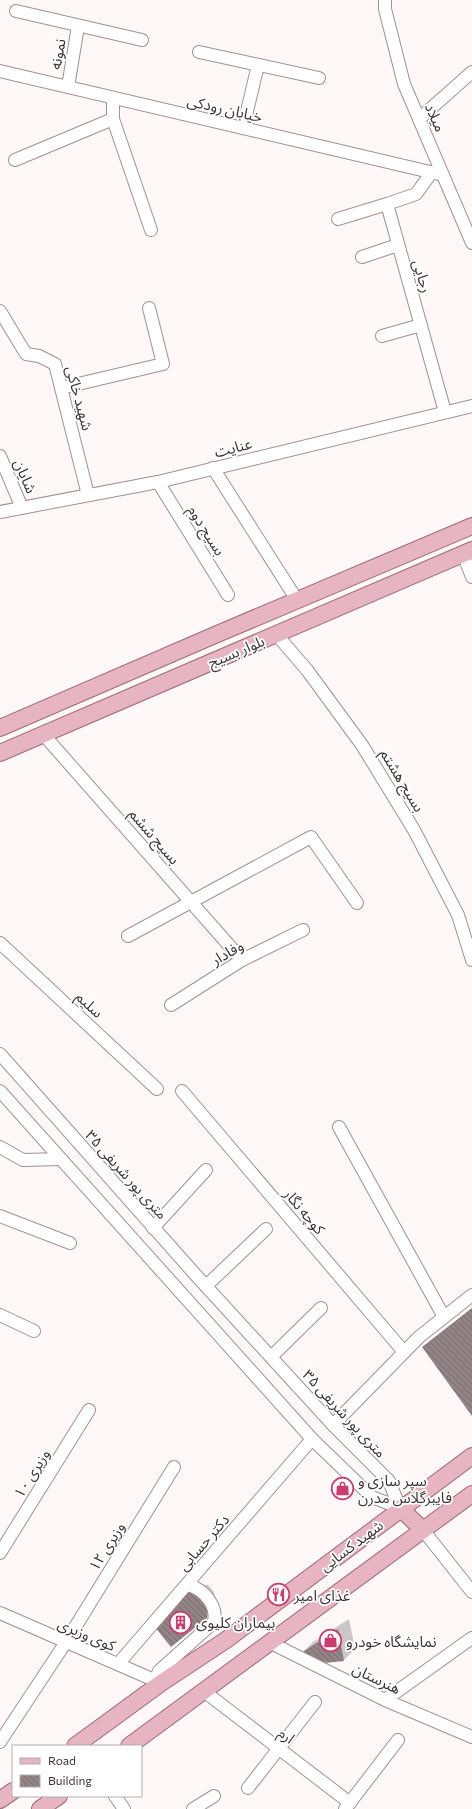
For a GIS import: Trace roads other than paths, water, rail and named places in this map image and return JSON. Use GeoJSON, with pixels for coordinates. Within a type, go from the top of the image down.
{"type":"FeatureCollection","features":[{"type":"Feature","properties":{"kind":"main road","name":"بلوار بسیج"},"geometry":{"type":"LineString","coordinates":[[0,728],[472,526]]}},
{"type":"Feature","properties":{"kind":"main road","name":"بلوار بسیج"},"geometry":{"type":"LineString","coordinates":[[0,753],[467,552]]}},
{"type":"Feature","properties":{"kind":"main road","name":"شهید کسایی"},"geometry":{"type":"LineString","coordinates":[[76,1745],[157,1684],[226,1640],[400,1508],[472,1456]]}},
{"type":"Feature","properties":{"kind":"main road","name":"شهید کسایی"},"geometry":{"type":"LineString","coordinates":[[130,1745],[205,1692],[472,1494]]}},
{"type":"Feature","properties":{"kind":"main road"},"geometry":{"type":"LineString","coordinates":[[400,1508],[423,1530]]}},
{"type":"Feature","properties":{"kind":"main road"},"geometry":{"type":"LineString","coordinates":[[0,1800],[12,1792]]}},
{"type":"Feature","properties":{"kind":"main road"},"geometry":{"type":"LineString","coordinates":[[40,1809],[58,1797]]}},
{"type":"Feature","properties":{"kind":"street","name":"میلاد"},"geometry":{"type":"LineString","coordinates":[[385,0],[385,9],[404,84],[419,119],[438,174],[472,243]]}},
{"type":"Feature","properties":{"kind":"street"},"geometry":{"type":"LineString","coordinates":[[16,11],[142,40]]}},
{"type":"Feature","properties":{"kind":"street","name":"نمونه"},"geometry":{"type":"LineString","coordinates":[[68,87],[78,26]]}},
{"type":"Feature","properties":{"kind":"street"},"geometry":{"type":"LineString","coordinates":[[199,52],[319,78]]}},
{"type":"Feature","properties":{"kind":"street"},"geometry":{"type":"LineString","coordinates":[[243,128],[258,65]]}},
{"type":"Feature","properties":{"kind":"street","name":"خیابان رودکی"},"geometry":{"type":"LineString","coordinates":[[0,71],[438,174]]}},
{"type":"Feature","properties":{"kind":"street"},"geometry":{"type":"LineString","coordinates":[[419,119],[472,72]]}},
{"type":"Feature","properties":{"kind":"street"},"geometry":{"type":"LineString","coordinates":[[113,98],[113,119],[151,230]]}},
{"type":"Feature","properties":{"kind":"street"},"geometry":{"type":"LineString","coordinates":[[15,160],[113,119]]}},
{"type":"Feature","properties":{"kind":"street"},"geometry":{"type":"LineString","coordinates":[[338,219],[416,194],[438,174]]}},
{"type":"Feature","properties":{"kind":"street","name":"رجایی"},"geometry":{"type":"LineString","coordinates":[[386,204],[445,412]]}},
{"type":"Feature","properties":{"kind":"street"},"geometry":{"type":"LineString","coordinates":[[362,257],[398,245]]}},
{"type":"Feature","properties":{"kind":"street"},"geometry":{"type":"LineString","coordinates":[[61,388],[163,364],[148,308]]}},
{"type":"Feature","properties":{"kind":"street","name":"شهید خاکی"},"geometry":{"type":"LineString","coordinates":[[0,311],[26,354],[39,356],[55,364],[88,496]]}},
{"type":"Feature","properties":{"kind":"street"},"geometry":{"type":"LineString","coordinates":[[382,336],[421,325]]}},
{"type":"Feature","properties":{"kind":"street","name":"عنایت"},"geometry":{"type":"LineString","coordinates":[[0,512],[158,482],[472,406]]}},
{"type":"Feature","properties":{"kind":"street","name":"شایان"},"geometry":{"type":"LineString","coordinates":[[0,456],[22,508]]}},
{"type":"Feature","properties":{"kind":"street"},"geometry":{"type":"LineString","coordinates":[[213,468],[297,600]]}},
{"type":"Feature","properties":{"kind":"street","name":"بسيج دوم"},"geometry":{"type":"LineString","coordinates":[[158,482],[228,595]]}},
{"type":"Feature","properties":{"kind":"street"},"geometry":{"type":"LineString","coordinates":[[467,552],[472,577]]}},
{"type":"Feature","properties":{"kind":"street","name":"بسیج هشتم"},"geometry":{"type":"LineString","coordinates":[[276,634],[306,670],[362,745],[406,817],[458,915],[472,960]]}},
{"type":"Feature","properties":{"kind":"street","name":"بسیج ششم"},"geometry":{"type":"LineString","coordinates":[[43,734],[242,960]]}},
{"type":"Feature","properties":{"kind":"street"},"geometry":{"type":"LineString","coordinates":[[128,936],[192,903],[310,837],[357,903]]}},
{"type":"Feature","properties":{"kind":"street","name":"وفادار"},"geometry":{"type":"LineString","coordinates":[[171,1005],[242,960],[303,930]]}},
{"type":"Feature","properties":{"kind":"street","name":"سلیم"},"geometry":{"type":"LineString","coordinates":[[0,943],[158,1089]]}},
{"type":"Feature","properties":{"kind":"street","name":"۳۵ متری پور شریفی"},"geometry":{"type":"LineString","coordinates":[[0,1054],[153,1228],[333,1425],[389,1481],[400,1508]]}},
{"type":"Feature","properties":{"kind":"street"},"geometry":{"type":"LineString","coordinates":[[0,1091],[312,1439],[372,1497],[400,1508]]}},
{"type":"Feature","properties":{"kind":"street","name":"کوچه نگار"},"geometry":{"type":"LineString","coordinates":[[182,1091],[404,1352]]}},
{"type":"Feature","properties":{"kind":"street"},"geometry":{"type":"LineString","coordinates":[[340,1127],[444,1317]]}},
{"type":"Feature","properties":{"kind":"street"},"geometry":{"type":"LineString","coordinates":[[0,1147],[23,1160],[61,1159]]}},
{"type":"Feature","properties":{"kind":"street"},"geometry":{"type":"LineString","coordinates":[[153,1228],[206,1170]]}},
{"type":"Feature","properties":{"kind":"street"},"geometry":{"type":"LineString","coordinates":[[0,1216],[70,1243]]}},
{"type":"Feature","properties":{"kind":"street"},"geometry":{"type":"LineString","coordinates":[[206,1286],[266,1230]]}},
{"type":"Feature","properties":{"kind":"street"},"geometry":{"type":"LineString","coordinates":[[333,1425],[419,1337],[472,1295]]}},
{"type":"Feature","properties":{"kind":"street"},"geometry":{"type":"LineString","coordinates":[[271,1357],[321,1308]]}},
{"type":"Feature","properties":{"kind":"street"},"geometry":{"type":"LineString","coordinates":[[0,1315],[34,1331]]}},
{"type":"Feature","properties":{"kind":"street","name":"وزیری ۱۰"},"geometry":{"type":"LineString","coordinates":[[0,1553],[89,1410]]}},
{"type":"Feature","properties":{"kind":"street","name":"دکتر حسابی"},"geometry":{"type":"LineString","coordinates":[[118,1664],[312,1439]]}},
{"type":"Feature","properties":{"kind":"street","name":"وزيری ۱۲"},"geometry":{"type":"LineString","coordinates":[[0,1742],[66,1642],[174,1467]]}},
{"type":"Feature","properties":{"kind":"street"},"geometry":{"type":"LineString","coordinates":[[423,1530],[472,1592]]}},
{"type":"Feature","properties":{"kind":"street"},"geometry":{"type":"LineString","coordinates":[[157,1684],[159,1671],[214,1622],[214,1610],[204,1593],[196,1587],[188,1584]]}},
{"type":"Feature","properties":{"kind":"street","name":"کوی وزیری"},"geometry":{"type":"LineString","coordinates":[[0,1613],[118,1664],[157,1684]]}},
{"type":"Feature","properties":{"kind":"street"},"geometry":{"type":"LineString","coordinates":[[385,1700],[472,1638]]}},
{"type":"Feature","properties":{"kind":"street","name":"هنرستان"},"geometry":{"type":"LineString","coordinates":[[271,1643],[385,1700],[472,1737]]}},
{"type":"Feature","properties":{"kind":"street","name":"ارم"},"geometry":{"type":"LineString","coordinates":[[205,1692],[278,1748],[347,1806]]}},
{"type":"Feature","properties":{"kind":"street"},"geometry":{"type":"LineString","coordinates":[[248,1788],[314,1702]]}},
{"type":"Feature","properties":{"kind":"street"},"geometry":{"type":"LineString","coordinates":[[347,1806],[398,1740]]}},
{"type":"Feature","properties":{"kind":"street"},"geometry":{"type":"LineString","coordinates":[[193,1809],[214,1796]]}},
{"type":"Feature","properties":{"kind":"street"},"geometry":{"type":"LineString","coordinates":[[116,1797],[124,1809]]}},
{"type":"Feature","properties":{"kind":"place","name":"سپر سازی و فایبرگلاس مدرن"},"geometry":{"type":"Point","coordinates":[342,1489]}},
{"type":"Feature","properties":{"kind":"place","name":"غذای امیر"},"geometry":{"type":"Point","coordinates":[278,1595]}},
{"type":"Feature","properties":{"kind":"place","name":"بیماران کلیوی"},"geometry":{"type":"Point","coordinates":[180,1622]}},
{"type":"Feature","properties":{"kind":"place","name":"نمایشگاه خودرو"},"geometry":{"type":"Point","coordinates":[330,1641]}}]}
